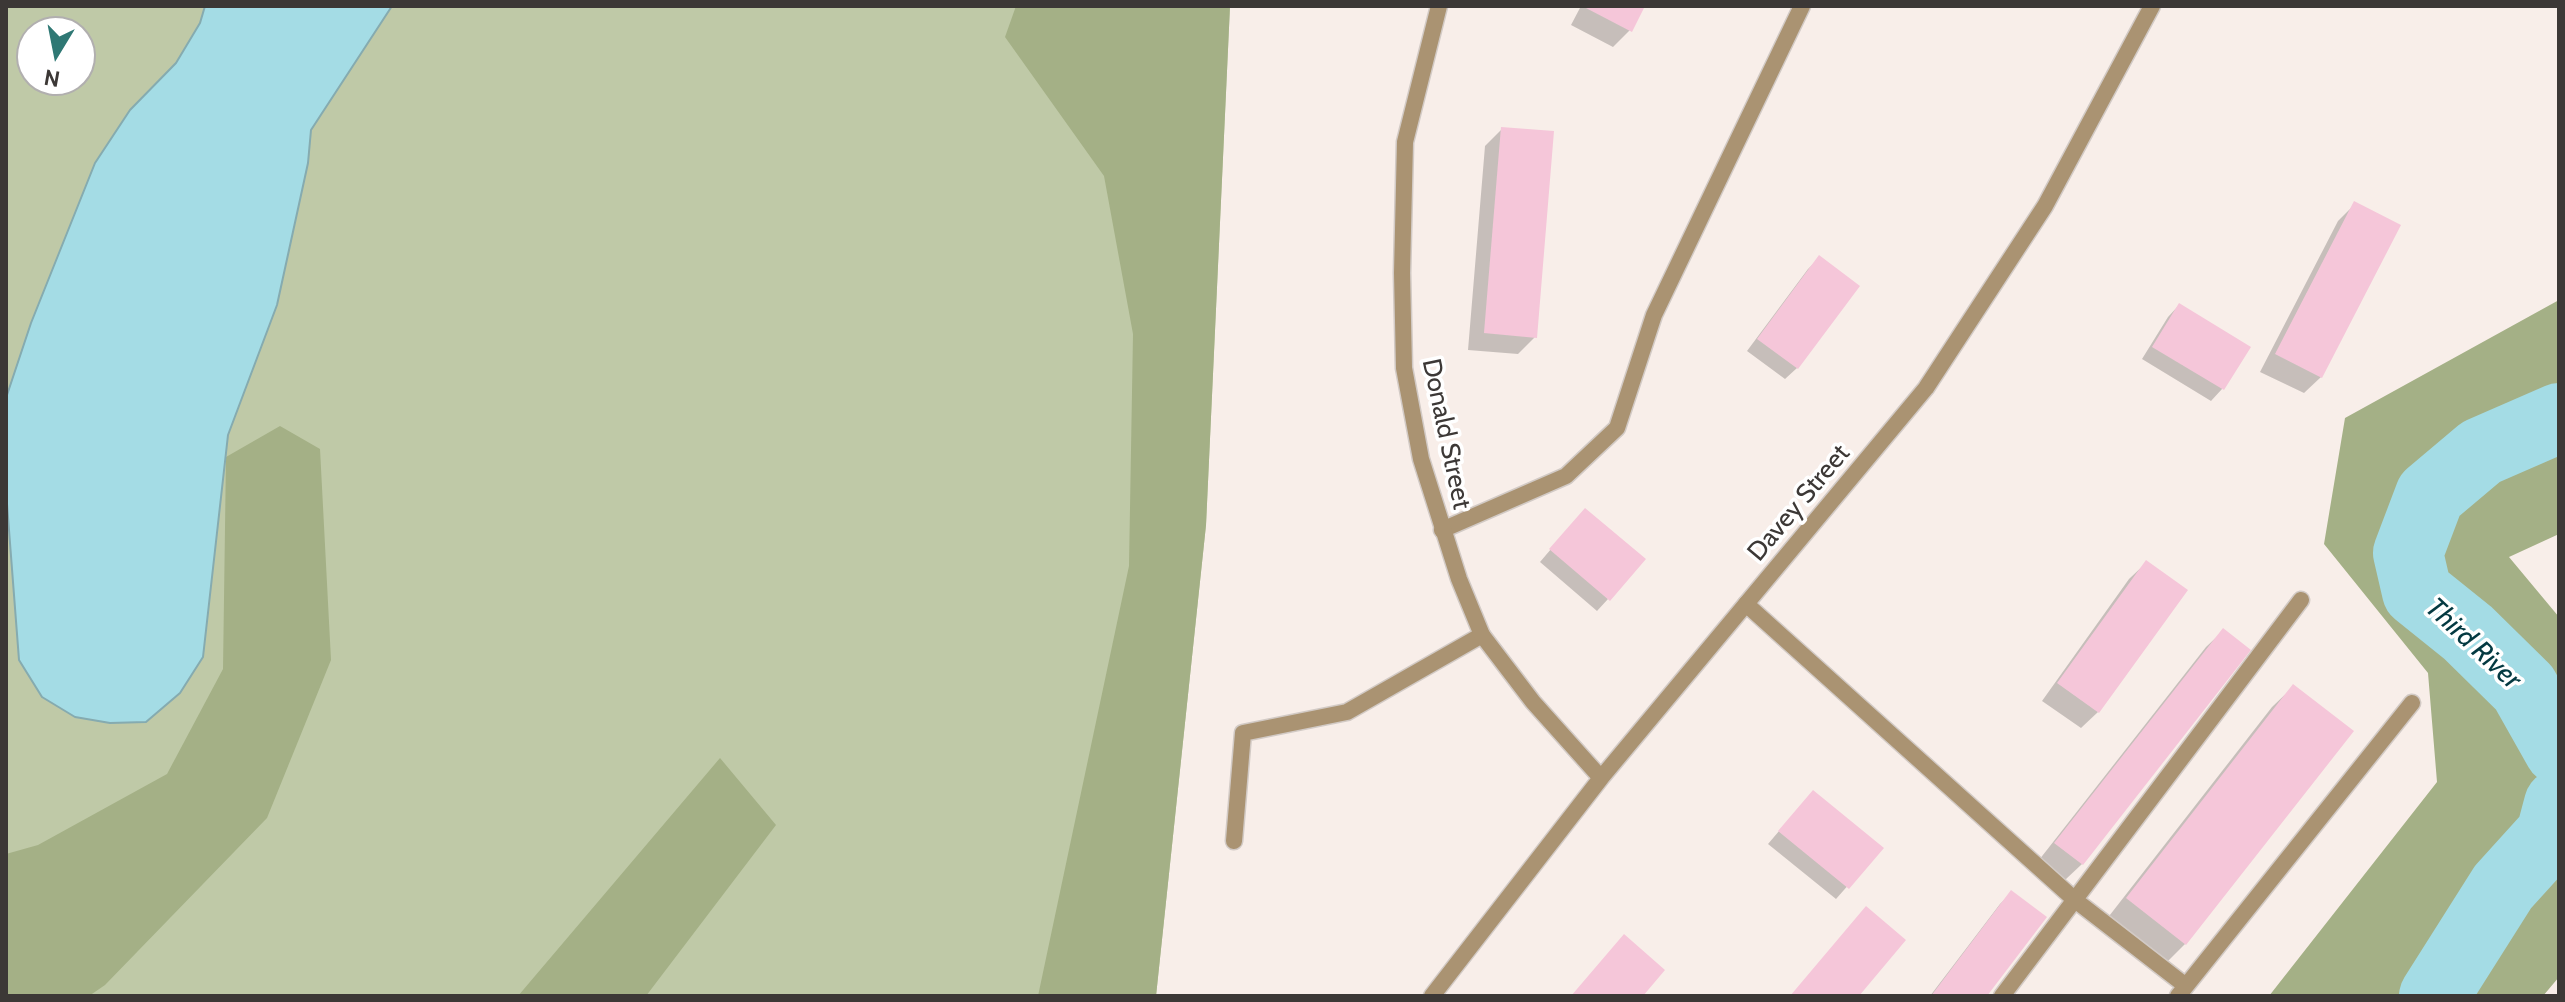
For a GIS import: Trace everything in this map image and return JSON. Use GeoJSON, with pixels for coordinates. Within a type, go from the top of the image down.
{"type":"FeatureCollection","features":[{"type":"Feature","properties":{"kind":"street","name":"Donald Street"},"geometry":{"type":"LineString","coordinates":[[1439,6],[1405,142],[1402,273],[1404,368],[1421,459],[1442,530],[1482,635],[1533,702],[1601,778]]}},
{"type":"Feature","properties":{"kind":"street"},"geometry":{"type":"LineString","coordinates":[[1442,530],[1566,476],[1617,428],[1654,315],[1802,6]]}},
{"type":"Feature","properties":{"kind":"street","name":"Davey Street"},"geometry":{"type":"LineString","coordinates":[[1432,996],[1601,778],[1926,388],[2045,206],[2152,6]]}},
{"type":"Feature","properties":{"kind":"street"},"geometry":{"type":"LineString","coordinates":[[2002,996],[2301,600]]}},
{"type":"Feature","properties":{"kind":"street"},"geometry":{"type":"LineString","coordinates":[[1746,604],[2075,900],[2182,991],[2412,703]]}},
{"type":"Feature","properties":{"kind":"street"},"geometry":{"type":"LineString","coordinates":[[1234,841],[1243,733],[1347,712],[1482,635]]}},
{"type":"Feature","properties":{"kind":"green space"},"geometry":{"type":"Polygon","coordinates":[[[6,6],[1230,6],[1206,525],[1156,996],[6,996],[6,6]]]}},
{"type":"Feature","properties":{"kind":"green space"},"geometry":{"type":"Polygon","coordinates":[[[1016,6],[1230,6],[1206,525],[1156,996],[1038,996],[1129,566],[1133,334],[1104,176],[1005,37],[1016,6]]]}},
{"type":"Feature","properties":{"kind":"green space"},"geometry":{"type":"Polygon","coordinates":[[[2559,300],[2559,534],[2509,557],[2559,617],[2559,977],[2543,996],[2269,996],[2437,782],[2428,673],[2324,544],[2345,418],[2559,300]]]}},
{"type":"Feature","properties":{"kind":"green space"},"geometry":{"type":"Polygon","coordinates":[[[280,426],[320,449],[331,660],[267,818],[105,985],[89,996],[6,996],[6,854],[38,845],[167,774],[223,669],[226,457],[280,426]]]}},
{"type":"Feature","properties":{"kind":"green space"},"geometry":{"type":"Polygon","coordinates":[[[720,758],[776,825],[646,996],[518,996],[720,758]]]}},
{"type":"Feature","properties":{"kind":"water"},"geometry":{"type":"Polygon","coordinates":[[[205,6],[392,6],[311,130],[308,163],[277,305],[228,435],[203,657],[180,693],[146,722],[110,723],[75,717],[42,697],[19,660],[6,491],[6,398],[31,323],[95,163],[130,110],[176,63],[200,23],[205,6]]]}},
{"type":"Feature","properties":{"kind":"building"},"geometry":{"type":"Polygon","coordinates":[[[1587,6],[1645,6],[1632,32],[1587,6]]]}},
{"type":"Feature","properties":{"kind":"building"},"geometry":{"type":"Polygon","coordinates":[[[1501,127],[1554,131],[1537,338],[1484,333],[1501,127]]]}},
{"type":"Feature","properties":{"kind":"building"},"geometry":{"type":"Polygon","coordinates":[[[2354,201],[2401,225],[2322,378],[2275,354],[2354,201]]]}},
{"type":"Feature","properties":{"kind":"building"},"geometry":{"type":"Polygon","coordinates":[[[1819,255],[1860,286],[1798,369],[1757,339],[1819,255]]]}},
{"type":"Feature","properties":{"kind":"building"},"geometry":{"type":"Polygon","coordinates":[[[2179,303],[2251,347],[2224,390],[2152,347],[2179,303]]]}},
{"type":"Feature","properties":{"kind":"building"},"geometry":{"type":"Polygon","coordinates":[[[1585,508],[1646,559],[1610,601],[1549,549],[1585,508]]]}},
{"type":"Feature","properties":{"kind":"building"},"geometry":{"type":"Polygon","coordinates":[[[2146,560],[2188,590],[2099,713],[2057,683],[2146,560]]]}},
{"type":"Feature","properties":{"kind":"building"},"geometry":{"type":"Polygon","coordinates":[[[2223,628],[2251,650],[2083,865],[2054,843],[2223,628]]]}},
{"type":"Feature","properties":{"kind":"building"},"geometry":{"type":"Polygon","coordinates":[[[2293,684],[2354,731],[2186,945],[2126,898],[2293,684]]]}},
{"type":"Feature","properties":{"kind":"building"},"geometry":{"type":"Polygon","coordinates":[[[1813,790],[1884,848],[1849,889],[1778,831],[1813,790]]]}},
{"type":"Feature","properties":{"kind":"building"},"geometry":{"type":"Polygon","coordinates":[[[2011,890],[2047,917],[1987,996],[1931,996],[2011,890]]]}},
{"type":"Feature","properties":{"kind":"building"},"geometry":{"type":"Polygon","coordinates":[[[1866,906],[1906,940],[1859,996],[1790,996],[1866,906]]]}},
{"type":"Feature","properties":{"kind":"building"},"geometry":{"type":"Polygon","coordinates":[[[1624,934],[1665,970],[1643,996],[1571,996],[1624,934]]]}},
{"type":"Feature","properties":{"kind":"waterway","name":"Third River"},"geometry":{"type":"LineString","coordinates":[[2559,418],[2481,452],[2430,495],[2408,553],[2417,592],[2468,633],[2524,688],[2559,750]]}},
{"type":"Feature","properties":{"kind":"waterway","name":"Third River"},"geometry":{"type":"LineString","coordinates":[[2434,996],[2503,887],[2551,834],[2559,804]]}}]}
